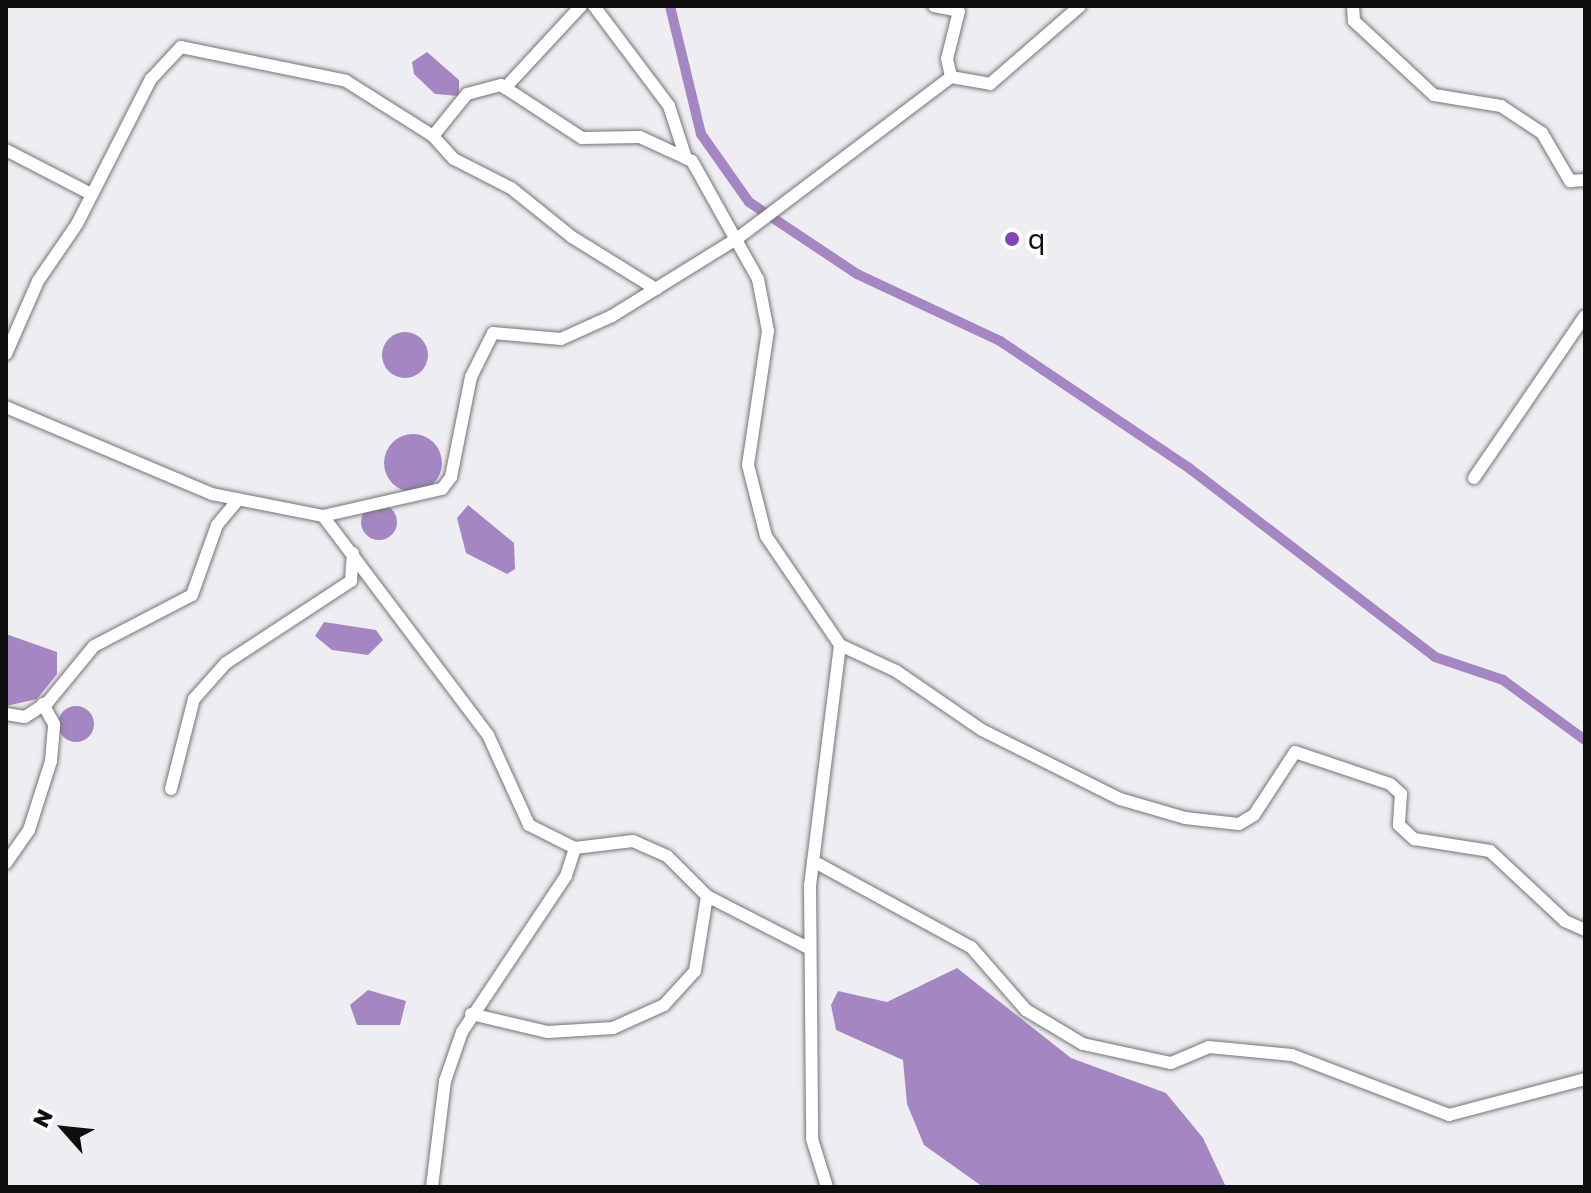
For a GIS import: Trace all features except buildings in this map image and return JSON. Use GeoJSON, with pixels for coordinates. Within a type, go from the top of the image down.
{"type":"FeatureCollection","features":[{"type":"Feature","properties":{"kind":"street"},"geometry":{"type":"LineString","coordinates":[[505,88],[581,6]]}},
{"type":"Feature","properties":{"kind":"street"},"geometry":{"type":"LineString","coordinates":[[594,6],[669,106],[686,158],[738,238],[758,279],[768,331],[748,465],[766,536],[840,645],[896,671],[982,730],[1120,799],[1185,818],[1239,824],[1254,815],[1295,752],[1390,784],[1401,794],[1399,825],[1414,839],[1490,851],[1565,921],[1585,930]]}},
{"type":"Feature","properties":{"kind":"street"},"geometry":{"type":"LineString","coordinates":[[934,6],[959,11],[947,59],[951,77]]}},
{"type":"Feature","properties":{"kind":"street"},"geometry":{"type":"LineString","coordinates":[[6,407],[238,500],[323,516],[442,489],[455,461],[471,377],[493,333],[571,337],[738,238],[951,77],[990,84],[1080,6]]}},
{"type":"Feature","properties":{"kind":"street"},"geometry":{"type":"LineString","coordinates":[[1353,6],[1354,21],[1434,95],[1501,106],[1542,133],[1570,181],[1585,180]]}},
{"type":"Feature","properties":{"kind":"street"},"geometry":{"type":"LineString","coordinates":[[6,354],[38,281],[91,194],[151,79],[181,47],[346,81],[433,136],[454,159],[511,188],[572,237],[656,289]]}},
{"type":"Feature","properties":{"kind":"street"},"geometry":{"type":"LineString","coordinates":[[433,136],[467,94],[482,85],[505,88],[582,138],[640,137],[686,158]]}},
{"type":"Feature","properties":{"kind":"street"},"geometry":{"type":"LineString","coordinates":[[6,150],[91,194]]}},
{"type":"Feature","properties":{"kind":"street"},"geometry":{"type":"LineString","coordinates":[[1474,478],[1585,316]]}},
{"type":"Feature","properties":{"kind":"street"},"geometry":{"type":"LineString","coordinates":[[6,714],[25,717],[43,704],[94,646],[192,595],[217,525],[238,500]]}},
{"type":"Feature","properties":{"kind":"street"},"geometry":{"type":"LineString","coordinates":[[323,516],[488,735],[523,820],[575,848],[633,841],[667,856],[707,896],[810,949]]}},
{"type":"Feature","properties":{"kind":"street"},"geometry":{"type":"LineString","coordinates":[[171,789],[200,691],[226,663],[351,581],[353,553]]}},
{"type":"Feature","properties":{"kind":"street"},"geometry":{"type":"LineString","coordinates":[[827,1187],[812,1139],[810,949],[813,861],[840,645]]}},
{"type":"Feature","properties":{"kind":"street"},"geometry":{"type":"LineString","coordinates":[[6,863],[29,830],[51,761],[54,724],[43,704]]}},
{"type":"Feature","properties":{"kind":"street"},"geometry":{"type":"LineString","coordinates":[[432,1187],[445,1081],[471,1014],[566,876],[575,848]]}},
{"type":"Feature","properties":{"kind":"street"},"geometry":{"type":"LineString","coordinates":[[813,861],[971,947],[1026,1010],[1083,1044],[1171,1063],[1209,1047],[1292,1055],[1449,1115],[1585,1079]]}},
{"type":"Feature","properties":{"kind":"street"},"geometry":{"type":"LineString","coordinates":[[471,1014],[548,1032],[613,1028],[664,1005],[695,971],[707,896]]}},
{"type":"Feature","properties":{"kind":"shaded area"},"geometry":{"type":"Polygon","coordinates":[[[427,52],[459,80],[459,96],[435,94],[414,74],[412,62],[427,52]]]}},
{"type":"Feature","properties":{"kind":"shaded area"},"geometry":{"type":"Polygon","coordinates":[[[405,332],[421,339],[428,355],[421,371],[405,378],[389,371],[382,355],[389,339],[405,332]]]}},
{"type":"Feature","properties":{"kind":"shaded area"},"geometry":{"type":"Polygon","coordinates":[[[413,434],[424,436],[433,443],[440,452],[440,474],[433,483],[424,490],[413,492],[402,490],[393,483],[386,474],[384,463],[386,452],[393,443],[402,436],[413,434]]]}},
{"type":"Feature","properties":{"kind":"shaded area"},"geometry":{"type":"Polygon","coordinates":[[[379,504],[392,509],[397,522],[392,535],[379,540],[366,535],[361,522],[366,509],[379,504]]]}},
{"type":"Feature","properties":{"kind":"shaded area"},"geometry":{"type":"Polygon","coordinates":[[[468,505],[514,543],[515,569],[507,574],[466,553],[457,518],[468,505]]]}},
{"type":"Feature","properties":{"kind":"shaded area"},"geometry":{"type":"Polygon","coordinates":[[[324,622],[376,630],[383,640],[368,655],[332,650],[315,636],[324,622]]]}},
{"type":"Feature","properties":{"kind":"shaded area"},"geometry":{"type":"Polygon","coordinates":[[[6,634],[57,652],[57,674],[37,699],[6,706],[6,634]]]}},
{"type":"Feature","properties":{"kind":"shaded area"},"geometry":{"type":"Polygon","coordinates":[[[76,706],[89,711],[94,724],[89,737],[76,742],[63,737],[58,724],[63,711],[76,706]]]}},
{"type":"Feature","properties":{"kind":"shaded area"},"geometry":{"type":"Polygon","coordinates":[[[957,968],[1071,1058],[1166,1093],[1203,1138],[1226,1187],[983,1187],[924,1145],[907,1104],[903,1060],[836,1030],[831,1005],[838,991],[887,1002],[957,968]]]}},
{"type":"Feature","properties":{"kind":"shaded area"},"geometry":{"type":"Polygon","coordinates":[[[368,990],[406,1001],[400,1025],[357,1025],[350,1005],[368,990]]]}},
{"type":"Feature","properties":{"kind":"waterway"},"geometry":{"type":"LineString","coordinates":[[670,6],[701,134],[749,202],[857,274],[1000,341],[1189,468],[1435,657],[1503,680],[1585,740]]}},
{"type":"Feature","properties":{"kind":"place","name":"q"},"geometry":{"type":"Point","coordinates":[1012,239]}}]}
